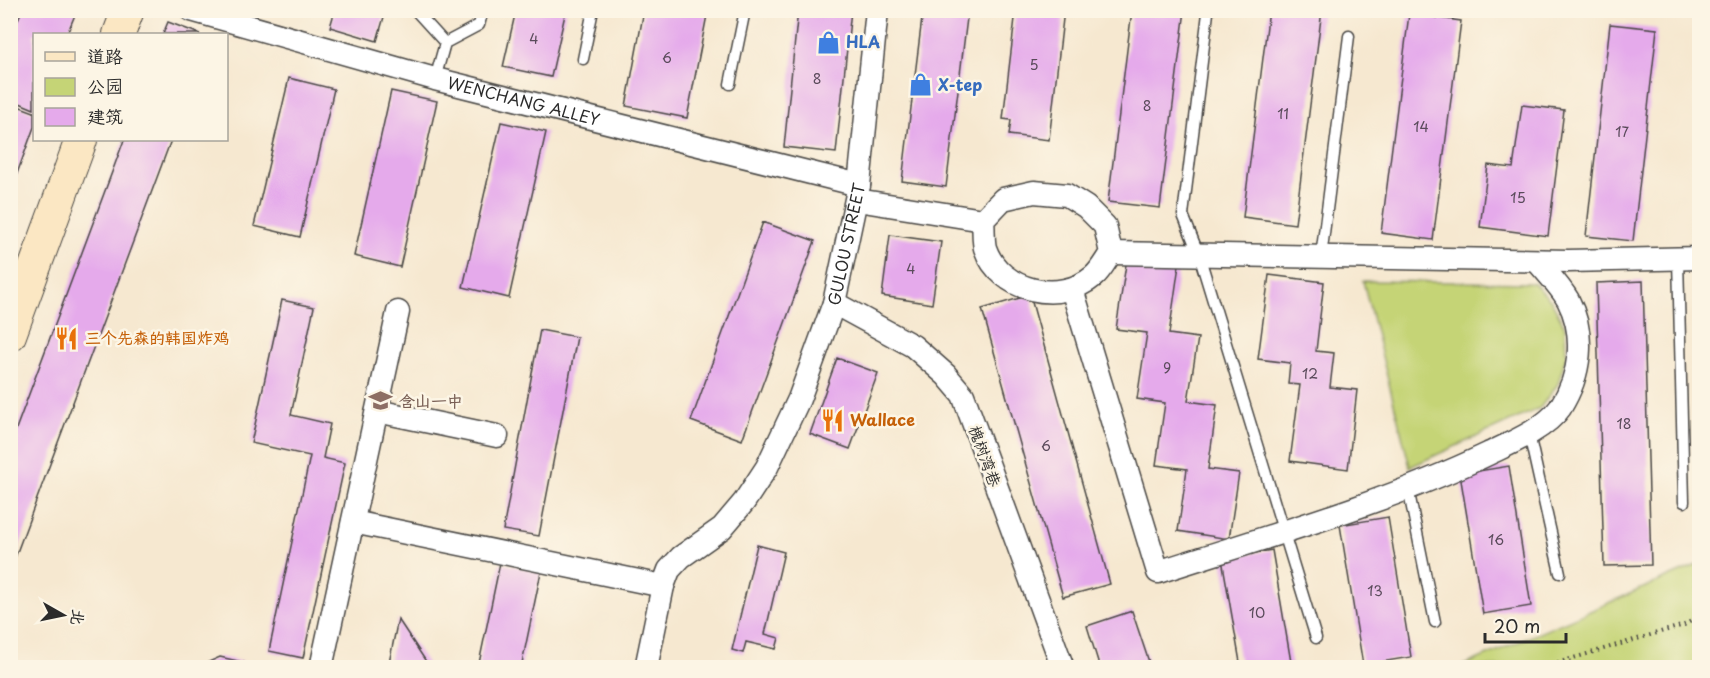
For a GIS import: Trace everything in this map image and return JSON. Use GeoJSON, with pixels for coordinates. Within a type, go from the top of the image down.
{"type":"FeatureCollection","features":[{"type":"Feature","properties":{"kind":"main road"},"geometry":{"type":"LineString","coordinates":[[119,33],[128,10]]}},
{"type":"Feature","properties":{"kind":"main road"},"geometry":{"type":"LineString","coordinates":[[10,335],[81,141]]}},
{"type":"Feature","properties":{"kind":"street","name":"WENCHANG ALLEY"},"geometry":{"type":"LineString","coordinates":[[192,10],[435,79],[858,193],[984,220]]}},
{"type":"Feature","properties":{"kind":"street","name":"GULOU STREET"},"geometry":{"type":"LineString","coordinates":[[646,668],[663,586],[669,570],[681,556],[722,528],[744,502],[767,468],[798,399],[834,303],[858,193],[877,10]]}},
{"type":"Feature","properties":{"kind":"street"},"geometry":{"type":"LineString","coordinates":[[1034,192],[1067,195],[1086,207],[1105,226],[1111,253],[1095,276],[1072,289],[1049,293],[1023,287],[998,270],[985,248],[984,220],[1003,199],[1034,192]]}},
{"type":"Feature","properties":{"kind":"street"},"geometry":{"type":"LineString","coordinates":[[1111,253],[1537,261],[1689,258]]}},
{"type":"Feature","properties":{"kind":"street"},"geometry":{"type":"LineString","coordinates":[[1072,289],[1158,572],[1283,532],[1408,488],[1450,472],[1529,434],[1558,410],[1573,383],[1580,355],[1578,325],[1567,299],[1537,261]]}},
{"type":"Feature","properties":{"kind":"street","name":"槐树湾巷"},"geometry":{"type":"LineString","coordinates":[[834,303],[913,346],[946,375],[963,395],[1063,668]]}},
{"type":"Feature","properties":{"kind":"street"},"geometry":{"type":"LineString","coordinates":[[321,668],[398,312]]}},
{"type":"Feature","properties":{"kind":"street"},"geometry":{"type":"LineString","coordinates":[[377,411],[497,436]]}},
{"type":"Feature","properties":{"kind":"street"},"geometry":{"type":"LineString","coordinates":[[353,522],[663,586]]}},
{"type":"Feature","properties":{"kind":"lane"},"geometry":{"type":"LineString","coordinates":[[415,10],[445,43]]}},
{"type":"Feature","properties":{"kind":"lane"},"geometry":{"type":"LineString","coordinates":[[435,79],[445,43],[479,25],[483,10]]}},
{"type":"Feature","properties":{"kind":"lane"},"geometry":{"type":"LineString","coordinates":[[583,59],[593,10]]}},
{"type":"Feature","properties":{"kind":"lane"},"geometry":{"type":"LineString","coordinates":[[730,84],[745,10]]}},
{"type":"Feature","properties":{"kind":"lane"},"geometry":{"type":"LineString","coordinates":[[1208,13],[1183,215],[1199,255],[1316,638]]}},
{"type":"Feature","properties":{"kind":"lane"},"geometry":{"type":"LineString","coordinates":[[1321,257],[1348,36]]}},
{"type":"Feature","properties":{"kind":"lane"},"geometry":{"type":"LineString","coordinates":[[1684,502],[1689,258]]}},
{"type":"Feature","properties":{"kind":"lane"},"geometry":{"type":"LineString","coordinates":[[1529,434],[1560,573]]}},
{"type":"Feature","properties":{"kind":"lane"},"geometry":{"type":"LineString","coordinates":[[1408,488],[1435,622]]}},
{"type":"Feature","properties":{"kind":"path"},"geometry":{"type":"LineString","coordinates":[[1540,668],[1684,625],[1700,616]]}},
{"type":"Feature","properties":{"kind":"green space"},"geometry":{"type":"Polygon","coordinates":[[[1363,281],[1534,283],[1552,302],[1565,327],[1566,356],[1558,384],[1540,408],[1410,467],[1363,281]]]}},
{"type":"Feature","properties":{"kind":"green space"},"geometry":{"type":"Polygon","coordinates":[[[1699,564],[1699,667],[1460,667],[1699,564]]]}},
{"type":"Feature","properties":{"kind":"building"},"geometry":{"type":"Polygon","coordinates":[[[22,10],[77,10],[67,33],[33,33],[33,109],[10,99],[10,39],[22,10]]]}},
{"type":"Feature","properties":{"kind":"building"},"geometry":{"type":"Polygon","coordinates":[[[335,10],[386,10],[377,41],[330,27],[335,10]]]}},
{"type":"Feature","properties":{"kind":"building"},"geometry":{"type":"Polygon","coordinates":[[[516,10],[566,10],[551,77],[503,67],[516,10]]]}},
{"type":"Feature","properties":{"kind":"building"},"geometry":{"type":"Polygon","coordinates":[[[644,10],[708,10],[687,118],[626,106],[644,10]]]}},
{"type":"Feature","properties":{"kind":"building"},"geometry":{"type":"Polygon","coordinates":[[[798,10],[851,10],[836,153],[784,147],[798,10]]]}},
{"type":"Feature","properties":{"kind":"building"},"geometry":{"type":"Polygon","coordinates":[[[923,10],[968,10],[946,187],[902,181],[923,10]]]}},
{"type":"Feature","properties":{"kind":"building"},"geometry":{"type":"Polygon","coordinates":[[[1016,10],[1064,10],[1049,140],[1009,135],[1011,120],[1003,119],[1016,10]]]}},
{"type":"Feature","properties":{"kind":"building"},"geometry":{"type":"Polygon","coordinates":[[[1132,10],[1185,10],[1160,208],[1108,202],[1132,10]]]}},
{"type":"Feature","properties":{"kind":"building"},"geometry":{"type":"Polygon","coordinates":[[[1269,10],[1322,10],[1295,224],[1243,217],[1269,10]]]}},
{"type":"Feature","properties":{"kind":"building"},"geometry":{"type":"Polygon","coordinates":[[[1409,14],[1461,21],[1433,240],[1381,233],[1409,14]]]}},
{"type":"Feature","properties":{"kind":"building"},"geometry":{"type":"Polygon","coordinates":[[[168,22],[197,33],[163,33],[168,22]]]}},
{"type":"Feature","properties":{"kind":"building"},"geometry":{"type":"Polygon","coordinates":[[[1610,24],[1657,29],[1633,241],[1586,236],[1610,24]]]}},
{"type":"Feature","properties":{"kind":"building"},"geometry":{"type":"Polygon","coordinates":[[[289,78],[334,89],[300,237],[254,226],[289,78]]]}},
{"type":"Feature","properties":{"kind":"building"},"geometry":{"type":"Polygon","coordinates":[[[391,91],[437,101],[400,267],[354,256],[391,91]]]}},
{"type":"Feature","properties":{"kind":"building"},"geometry":{"type":"Polygon","coordinates":[[[10,103],[33,112],[33,130],[11,190],[10,103]]]}},
{"type":"Feature","properties":{"kind":"building"},"geometry":{"type":"Polygon","coordinates":[[[1522,105],[1564,110],[1548,236],[1480,227],[1488,165],[1513,168],[1522,105]]]}},
{"type":"Feature","properties":{"kind":"building"},"geometry":{"type":"Polygon","coordinates":[[[501,122],[546,132],[509,298],[463,287],[501,122]]]}},
{"type":"Feature","properties":{"kind":"building"},"geometry":{"type":"Polygon","coordinates":[[[124,141],[171,141],[10,571],[10,445],[124,141]]]}},
{"type":"Feature","properties":{"kind":"building"},"geometry":{"type":"Polygon","coordinates":[[[763,222],[815,241],[742,440],[691,421],[763,222]]]}},
{"type":"Feature","properties":{"kind":"building"},"geometry":{"type":"Polygon","coordinates":[[[890,235],[941,242],[932,304],[882,296],[890,235]]]}},
{"type":"Feature","properties":{"kind":"building"},"geometry":{"type":"Polygon","coordinates":[[[1127,258],[1179,265],[1169,334],[1198,338],[1188,401],[1217,405],[1208,469],[1239,473],[1229,539],[1178,531],[1187,469],[1156,465],[1165,403],[1137,399],[1147,333],[1116,329],[1127,258]]]}},
{"type":"Feature","properties":{"kind":"building"},"geometry":{"type":"Polygon","coordinates":[[[1269,275],[1324,282],[1316,351],[1334,353],[1330,387],[1357,390],[1348,469],[1290,461],[1300,385],[1288,384],[1290,363],[1258,359],[1269,275]]]}},
{"type":"Feature","properties":{"kind":"building"},"geometry":{"type":"Polygon","coordinates":[[[1643,281],[1651,565],[1604,566],[1596,283],[1643,281]]]}},
{"type":"Feature","properties":{"kind":"building"},"geometry":{"type":"Polygon","coordinates":[[[1030,295],[1110,584],[1063,597],[982,309],[1030,295]]]}},
{"type":"Feature","properties":{"kind":"building"},"geometry":{"type":"Polygon","coordinates":[[[282,300],[314,307],[291,415],[330,424],[323,458],[345,463],[303,658],[269,651],[310,456],[251,443],[282,300]]]}},
{"type":"Feature","properties":{"kind":"building"},"geometry":{"type":"Polygon","coordinates":[[[540,330],[577,337],[539,536],[503,530],[540,330]]]}},
{"type":"Feature","properties":{"kind":"building"},"geometry":{"type":"Polygon","coordinates":[[[837,358],[878,373],[850,449],[810,434],[837,358]]]}},
{"type":"Feature","properties":{"kind":"building"},"geometry":{"type":"Polygon","coordinates":[[[1509,466],[1531,606],[1483,614],[1460,474],[1509,466]]]}},
{"type":"Feature","properties":{"kind":"building"},"geometry":{"type":"Polygon","coordinates":[[[1388,517],[1411,657],[1363,665],[1340,525],[1388,517]]]}},
{"type":"Feature","properties":{"kind":"building"},"geometry":{"type":"Polygon","coordinates":[[[757,545],[784,552],[765,634],[779,638],[776,649],[746,642],[743,653],[732,650],[757,545]]]}},
{"type":"Feature","properties":{"kind":"building"},"geometry":{"type":"Polygon","coordinates":[[[1272,550],[1292,668],[1241,668],[1222,559],[1272,550]]]}},
{"type":"Feature","properties":{"kind":"building"},"geometry":{"type":"Polygon","coordinates":[[[500,563],[541,572],[521,668],[478,668],[500,563]]]}},
{"type":"Feature","properties":{"kind":"building"},"geometry":{"type":"Polygon","coordinates":[[[1132,611],[1151,668],[1100,668],[1087,626],[1132,611]]]}},
{"type":"Feature","properties":{"kind":"building"},"geometry":{"type":"Polygon","coordinates":[[[398,619],[427,663],[426,668],[388,668],[398,619]]]}},
{"type":"Feature","properties":{"kind":"building"},"geometry":{"type":"Polygon","coordinates":[[[220,657],[264,668],[202,668],[204,664],[220,657]]]}},
{"type":"Feature","properties":{"kind":"place","name":"HLA"},"geometry":{"type":"Point","coordinates":[828,42]}},
{"type":"Feature","properties":{"kind":"place","name":"X-tep"},"geometry":{"type":"Point","coordinates":[920,85]}},
{"type":"Feature","properties":{"kind":"place","name":"三个先森的韩国炸鸡"},"geometry":{"type":"Point","coordinates":[67,338]}},
{"type":"Feature","properties":{"kind":"place","name":"含山一中"},"geometry":{"type":"Point","coordinates":[381,401]}},
{"type":"Feature","properties":{"kind":"place","name":"Wallace"},"geometry":{"type":"Point","coordinates":[832,420]}}]}
